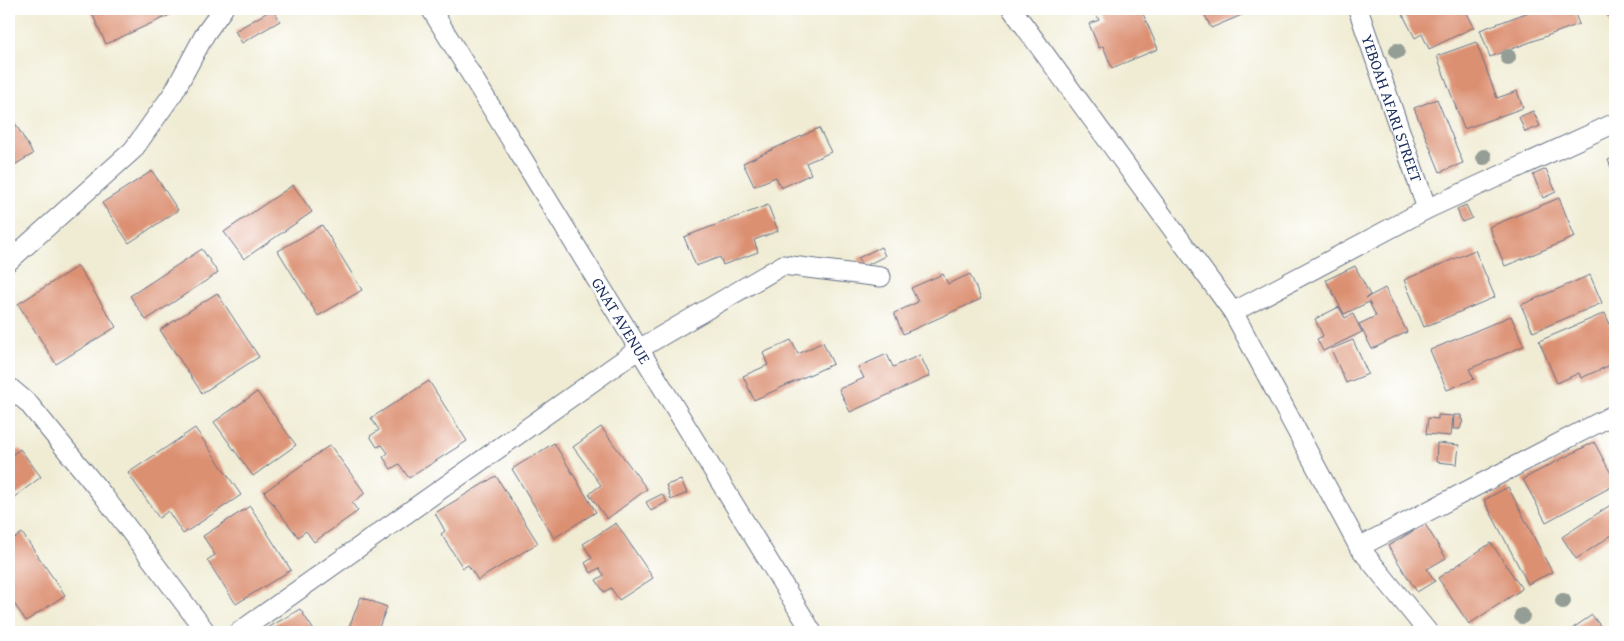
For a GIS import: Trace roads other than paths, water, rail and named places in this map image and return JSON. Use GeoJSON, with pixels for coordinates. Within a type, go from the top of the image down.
{"type":"FeatureCollection","features":[{"type":"Feature","properties":{"kind":"street"},"geometry":{"type":"LineString","coordinates":[[9,261],[133,150],[174,92],[204,34],[222,9]]}},
{"type":"Feature","properties":{"kind":"street","name":"GNAT AVENUE"},"geometry":{"type":"LineString","coordinates":[[430,9],[588,268],[640,348],[812,632]]}},
{"type":"Feature","properties":{"kind":"street"},"geometry":{"type":"LineString","coordinates":[[1012,9],[1233,312],[1359,547],[1428,632]]}},
{"type":"Feature","properties":{"kind":"street","name":"YEBOAH AFARI STREET"},"geometry":{"type":"LineString","coordinates":[[1358,9],[1427,209]]}},
{"type":"Feature","properties":{"kind":"street"},"geometry":{"type":"LineString","coordinates":[[1233,312],[1427,209],[1615,122]]}},
{"type":"Feature","properties":{"kind":"street"},"geometry":{"type":"LineString","coordinates":[[239,632],[640,348],[783,265],[881,277]]}},
{"type":"Feature","properties":{"kind":"street"},"geometry":{"type":"LineString","coordinates":[[9,387],[28,403],[103,496],[206,632]]}},
{"type":"Feature","properties":{"kind":"street"},"geometry":{"type":"LineString","coordinates":[[1359,547],[1615,414]]}}]}
